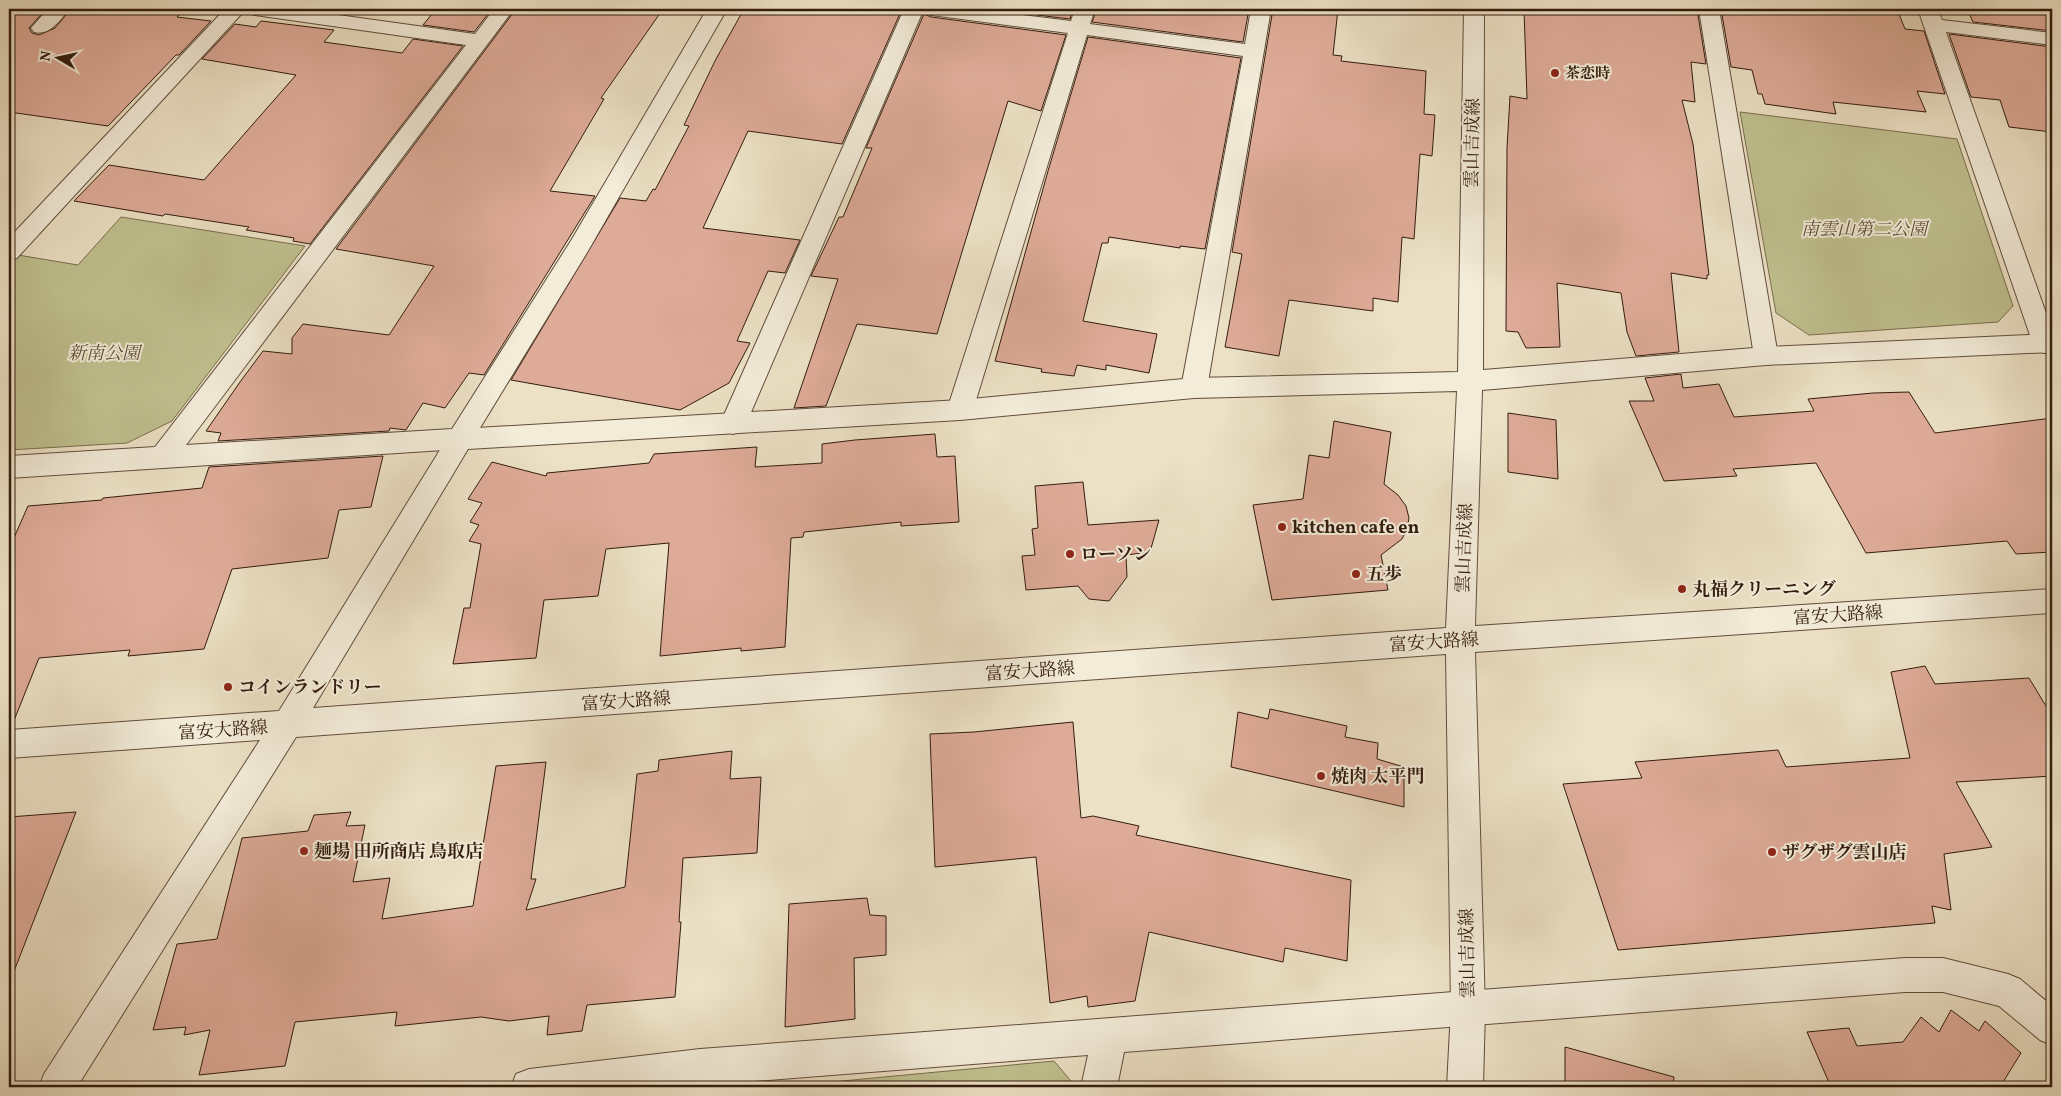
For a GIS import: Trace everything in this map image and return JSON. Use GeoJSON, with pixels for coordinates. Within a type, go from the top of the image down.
{"type":"FeatureCollection","features":[{"type":"Feature","properties":{"kind":"street"},"geometry":{"type":"LineString","coordinates":[[41,28],[59,9]]}},
{"type":"Feature","properties":{"kind":"street"},"geometry":{"type":"LineString","coordinates":[[9,252],[236,9]]}},
{"type":"Feature","properties":{"kind":"street"},"geometry":{"type":"LineString","coordinates":[[256,9],[480,41]]}},
{"type":"Feature","properties":{"kind":"street"},"geometry":{"type":"LineString","coordinates":[[163,457],[504,9]]}},
{"type":"Feature","properties":{"kind":"street"},"geometry":{"type":"LineString","coordinates":[[57,1087],[286,726],[580,245],[717,9]]}},
{"type":"Feature","properties":{"kind":"street"},"geometry":{"type":"LineString","coordinates":[[733,424],[914,9]]}},
{"type":"Feature","properties":{"kind":"street"},"geometry":{"type":"LineString","coordinates":[[931,9],[1082,18],[1254,50]]}},
{"type":"Feature","properties":{"kind":"street"},"geometry":{"type":"LineString","coordinates":[[1194,388],[1261,9]]}},
{"type":"Feature","properties":{"kind":"street","name":"雲山吉成線"},"geometry":{"type":"LineString","coordinates":[[1465,1087],[1468,1008],[1460,640],[1470,381],[1474,9]]}},
{"type":"Feature","properties":{"kind":"street"},"geometry":{"type":"LineString","coordinates":[[1709,9],[1766,356]]}},
{"type":"Feature","properties":{"kind":"street"},"geometry":{"type":"LineString","coordinates":[[9,467],[960,410],[1194,388],[1470,381],[1766,356],[2049,344],[1931,17],[2052,38]]}},
{"type":"Feature","properties":{"kind":"street"},"geometry":{"type":"LineString","coordinates":[[960,410],[1082,18]]}},
{"type":"Feature","properties":{"kind":"street","name":"富安大路線"},"geometry":{"type":"LineString","coordinates":[[9,744],[286,726],[1460,640],[2052,601]]}},
{"type":"Feature","properties":{"kind":"street"},"geometry":{"type":"LineString","coordinates":[[529,1087],[699,1077],[1110,1035],[1905,975],[1944,975],[2008,991],[2052,1028]]}},
{"type":"Feature","properties":{"kind":"street"},"geometry":{"type":"LineString","coordinates":[[1099,1087],[1110,1035]]}},
{"type":"Feature","properties":{"kind":"green space","name":"南雲山第二公園"},"geometry":{"type":"Polygon","coordinates":[[[1740,112],[1957,139],[2013,306],[1998,322],[1809,335],[1776,313],[1740,112]]]}},
{"type":"Feature","properties":{"kind":"green space","name":"新南公園"},"geometry":{"type":"Polygon","coordinates":[[[121,217],[305,246],[172,421],[127,443],[9,450],[9,341],[15,334],[9,333],[9,266],[18,255],[78,265],[121,217]]]}},
{"type":"Feature","properties":{"kind":"green space"},"geometry":{"type":"Polygon","coordinates":[[[1054,1061],[1076,1087],[778,1087],[1054,1061]]]}},
{"type":"Feature","properties":{"kind":"building"},"geometry":{"type":"Polygon","coordinates":[[[9,9],[46,9],[29,28],[32,33],[39,35],[55,28],[71,9],[185,9],[177,17],[211,21],[108,126],[9,112],[9,9]]]}},
{"type":"Feature","properties":{"kind":"building"},"geometry":{"type":"Polygon","coordinates":[[[436,9],[492,9],[474,32],[423,25],[436,9]]]}},
{"type":"Feature","properties":{"kind":"building"},"geometry":{"type":"Polygon","coordinates":[[[516,9],[663,9],[601,98],[604,99],[550,191],[595,196],[484,375],[469,373],[445,408],[423,403],[406,430],[390,428],[389,431],[218,441],[221,433],[206,431],[240,382],[263,351],[292,354],[292,338],[303,324],[389,335],[434,266],[336,249],[516,9]]]}},
{"type":"Feature","properties":{"kind":"building"},"geometry":{"type":"Polygon","coordinates":[[[744,9],[902,9],[842,144],[748,131],[703,228],[800,240],[785,273],[768,271],[737,341],[750,343],[729,383],[680,410],[511,380],[620,198],[646,201],[653,189],[655,190],[689,126],[684,125],[716,59],[744,9]]]}},
{"type":"Feature","properties":{"kind":"building"},"geometry":{"type":"Polygon","coordinates":[[[987,9],[1073,9],[1070,19],[987,9]]]}},
{"type":"Feature","properties":{"kind":"building"},"geometry":{"type":"Polygon","coordinates":[[[1097,9],[1249,9],[1243,42],[1092,22],[1097,9]]]}},
{"type":"Feature","properties":{"kind":"building"},"geometry":{"type":"Polygon","coordinates":[[[1273,9],[1338,9],[1333,55],[1342,56],[1341,61],[1426,71],[1424,114],[1435,115],[1432,156],[1420,154],[1414,239],[1402,237],[1398,302],[1373,298],[1373,311],[1289,300],[1279,356],[1225,347],[1242,254],[1232,252],[1273,9]]]}},
{"type":"Feature","properties":{"kind":"building"},"geometry":{"type":"Polygon","coordinates":[[[1524,9],[1697,9],[1706,64],[1691,62],[1695,102],[1682,100],[1693,144],[1709,275],[1707,275],[1707,279],[1671,273],[1679,352],[1636,356],[1627,332],[1621,293],[1557,283],[1560,347],[1526,348],[1518,332],[1506,331],[1507,148],[1510,96],[1527,99],[1524,9]]]}},
{"type":"Feature","properties":{"kind":"building"},"geometry":{"type":"Polygon","coordinates":[[[1721,9],[1897,9],[1905,29],[1924,31],[1945,94],[1917,91],[1926,112],[1833,102],[1836,114],[1765,104],[1762,94],[1758,94],[1752,70],[1731,67],[1721,9]]]}},
{"type":"Feature","properties":{"kind":"building"},"geometry":{"type":"Polygon","coordinates":[[[1967,9],[2052,9],[2052,31],[1973,22],[1967,9]]]}},
{"type":"Feature","properties":{"kind":"building"},"geometry":{"type":"Polygon","coordinates":[[[924,14],[931,17],[1066,35],[1041,111],[1008,101],[937,334],[857,324],[826,406],[794,408],[838,279],[811,276],[839,217],[843,217],[872,148],[866,148],[924,14]]]}},
{"type":"Feature","properties":{"kind":"building"},"geometry":{"type":"Polygon","coordinates":[[[261,21],[334,30],[324,42],[402,53],[413,39],[463,46],[310,244],[293,241],[294,238],[246,230],[249,227],[165,214],[163,216],[74,201],[109,165],[204,180],[296,75],[202,59],[235,24],[256,27],[261,21]]]}},
{"type":"Feature","properties":{"kind":"building"},"geometry":{"type":"Polygon","coordinates":[[[1949,34],[2052,47],[2052,132],[2009,127],[2000,100],[1971,97],[1949,34]]]}},
{"type":"Feature","properties":{"kind":"building"},"geometry":{"type":"Polygon","coordinates":[[[1088,37],[1241,58],[1205,249],[1180,246],[1180,248],[1109,237],[1108,243],[1102,243],[1083,321],[1157,334],[1149,373],[1106,365],[1106,370],[1077,365],[1074,376],[1041,372],[1042,369],[995,361],[1088,37]]]}},
{"type":"Feature","properties":{"kind":"building"},"geometry":{"type":"Polygon","coordinates":[[[1681,374],[1683,388],[1719,384],[1734,417],[1814,411],[1808,399],[1909,392],[1935,433],[2052,418],[2052,552],[2016,554],[2007,541],[1866,553],[1816,463],[1733,469],[1737,476],[1664,481],[1629,401],[1654,401],[1645,378],[1681,374]]]}},
{"type":"Feature","properties":{"kind":"building"},"geometry":{"type":"Polygon","coordinates":[[[1508,413],[1556,420],[1558,479],[1508,472],[1508,413]]]}},
{"type":"Feature","properties":{"kind":"building"},"geometry":{"type":"Polygon","coordinates":[[[1334,421],[1391,432],[1384,484],[1398,495],[1406,506],[1409,518],[1407,529],[1402,539],[1381,555],[1388,590],[1272,600],[1253,505],[1303,499],[1309,455],[1329,458],[1334,421]]]}},
{"type":"Feature","properties":{"kind":"building"},"geometry":{"type":"Polygon","coordinates":[[[935,434],[937,457],[955,456],[959,522],[901,526],[901,522],[804,532],[803,537],[791,538],[785,647],[741,651],[741,648],[660,656],[669,543],[606,549],[598,596],[544,600],[536,658],[453,664],[464,608],[470,608],[481,544],[469,541],[479,525],[470,522],[482,503],[468,499],[492,462],[546,476],[547,473],[649,463],[654,454],[757,447],[755,467],[822,463],[822,444],[935,434]]]}},
{"type":"Feature","properties":{"kind":"building"},"geometry":{"type":"Polygon","coordinates":[[[383,456],[371,507],[339,510],[328,558],[232,569],[204,649],[128,656],[130,650],[39,658],[11,728],[9,728],[9,549],[28,506],[102,500],[103,498],[202,488],[209,467],[383,456]]]}},
{"type":"Feature","properties":{"kind":"building"},"geometry":{"type":"Polygon","coordinates":[[[1083,482],[1088,525],[1159,520],[1150,552],[1126,555],[1127,577],[1109,601],[1089,599],[1078,586],[1026,590],[1022,556],[1035,555],[1032,529],[1038,528],[1035,486],[1083,482]]]}},
{"type":"Feature","properties":{"kind":"building","name":"ザグザグ雲山店"},"geometry":{"type":"Polygon","coordinates":[[[1925,666],[1935,684],[2029,678],[2052,716],[2052,776],[1956,782],[1992,847],[1944,854],[1951,910],[1932,906],[1935,923],[1618,950],[1563,784],[1642,778],[1635,762],[1778,750],[1786,767],[1910,758],[1891,672],[1925,666]]]}},
{"type":"Feature","properties":{"kind":"building"},"geometry":{"type":"Polygon","coordinates":[[[1270,709],[1347,726],[1345,737],[1378,743],[1377,759],[1404,767],[1404,807],[1231,767],[1238,712],[1268,719],[1270,709]]]}},
{"type":"Feature","properties":{"kind":"building"},"geometry":{"type":"Polygon","coordinates":[[[1073,722],[1081,818],[1093,816],[1139,826],[1136,835],[1351,880],[1347,961],[1285,948],[1283,962],[1149,932],[1135,1001],[1088,1007],[1087,996],[1050,1003],[1036,857],[935,867],[930,734],[974,732],[1073,722]]]}},
{"type":"Feature","properties":{"kind":"building"},"geometry":{"type":"Polygon","coordinates":[[[732,751],[730,779],[761,777],[757,853],[683,858],[679,922],[681,922],[675,997],[587,1005],[582,1031],[547,1035],[549,1016],[509,1021],[481,1017],[395,1026],[397,1012],[295,1022],[285,1066],[199,1075],[210,1030],[184,1035],[186,1027],[153,1030],[177,944],[217,939],[242,838],[308,831],[314,815],[351,812],[346,826],[365,825],[353,882],[390,878],[382,919],[473,906],[496,766],[546,762],[531,879],[536,879],[526,910],[625,887],[637,774],[658,771],[659,760],[732,751]]]}},
{"type":"Feature","properties":{"kind":"building"},"geometry":{"type":"Polygon","coordinates":[[[76,812],[11,979],[9,979],[9,817],[76,812]]]}},
{"type":"Feature","properties":{"kind":"building"},"geometry":{"type":"Polygon","coordinates":[[[867,898],[870,915],[886,916],[886,955],[854,958],[855,1019],[785,1027],[789,904],[867,898]]]}},
{"type":"Feature","properties":{"kind":"building"},"geometry":{"type":"Polygon","coordinates":[[[1951,1010],[1979,1031],[1985,1021],[2021,1053],[2000,1087],[1831,1087],[1807,1032],[1849,1028],[1857,1046],[1903,1042],[1921,1017],[1939,1032],[1951,1010]]]}},
{"type":"Feature","properties":{"kind":"building"},"geometry":{"type":"Polygon","coordinates":[[[1565,1047],[1674,1077],[1673,1087],[1565,1087],[1565,1047]]]}},
{"type":"Feature","properties":{"kind":"place","name":"茶恋時"},"geometry":{"type":"Point","coordinates":[1555,73]}},
{"type":"Feature","properties":{"kind":"place","name":"kitchen cafe en"},"geometry":{"type":"Point","coordinates":[1282,527]}},
{"type":"Feature","properties":{"kind":"place","name":"ローソン"},"geometry":{"type":"Point","coordinates":[1070,554]}},
{"type":"Feature","properties":{"kind":"place","name":"五歩"},"geometry":{"type":"Point","coordinates":[1356,574]}},
{"type":"Feature","properties":{"kind":"place","name":"丸福クリーニング"},"geometry":{"type":"Point","coordinates":[1682,589]}},
{"type":"Feature","properties":{"kind":"place","name":"コインランドリー"},"geometry":{"type":"Point","coordinates":[228,687]}},
{"type":"Feature","properties":{"kind":"place","name":"焼肉 太平門"},"geometry":{"type":"Point","coordinates":[1321,776]}},
{"type":"Feature","properties":{"kind":"place","name":"麺場 田所商店 鳥取店"},"geometry":{"type":"Point","coordinates":[304,851]}},
{"type":"Feature","properties":{"kind":"place","name":"ザグザグ雲山店"},"geometry":{"type":"Point","coordinates":[1772,852]}}]}
